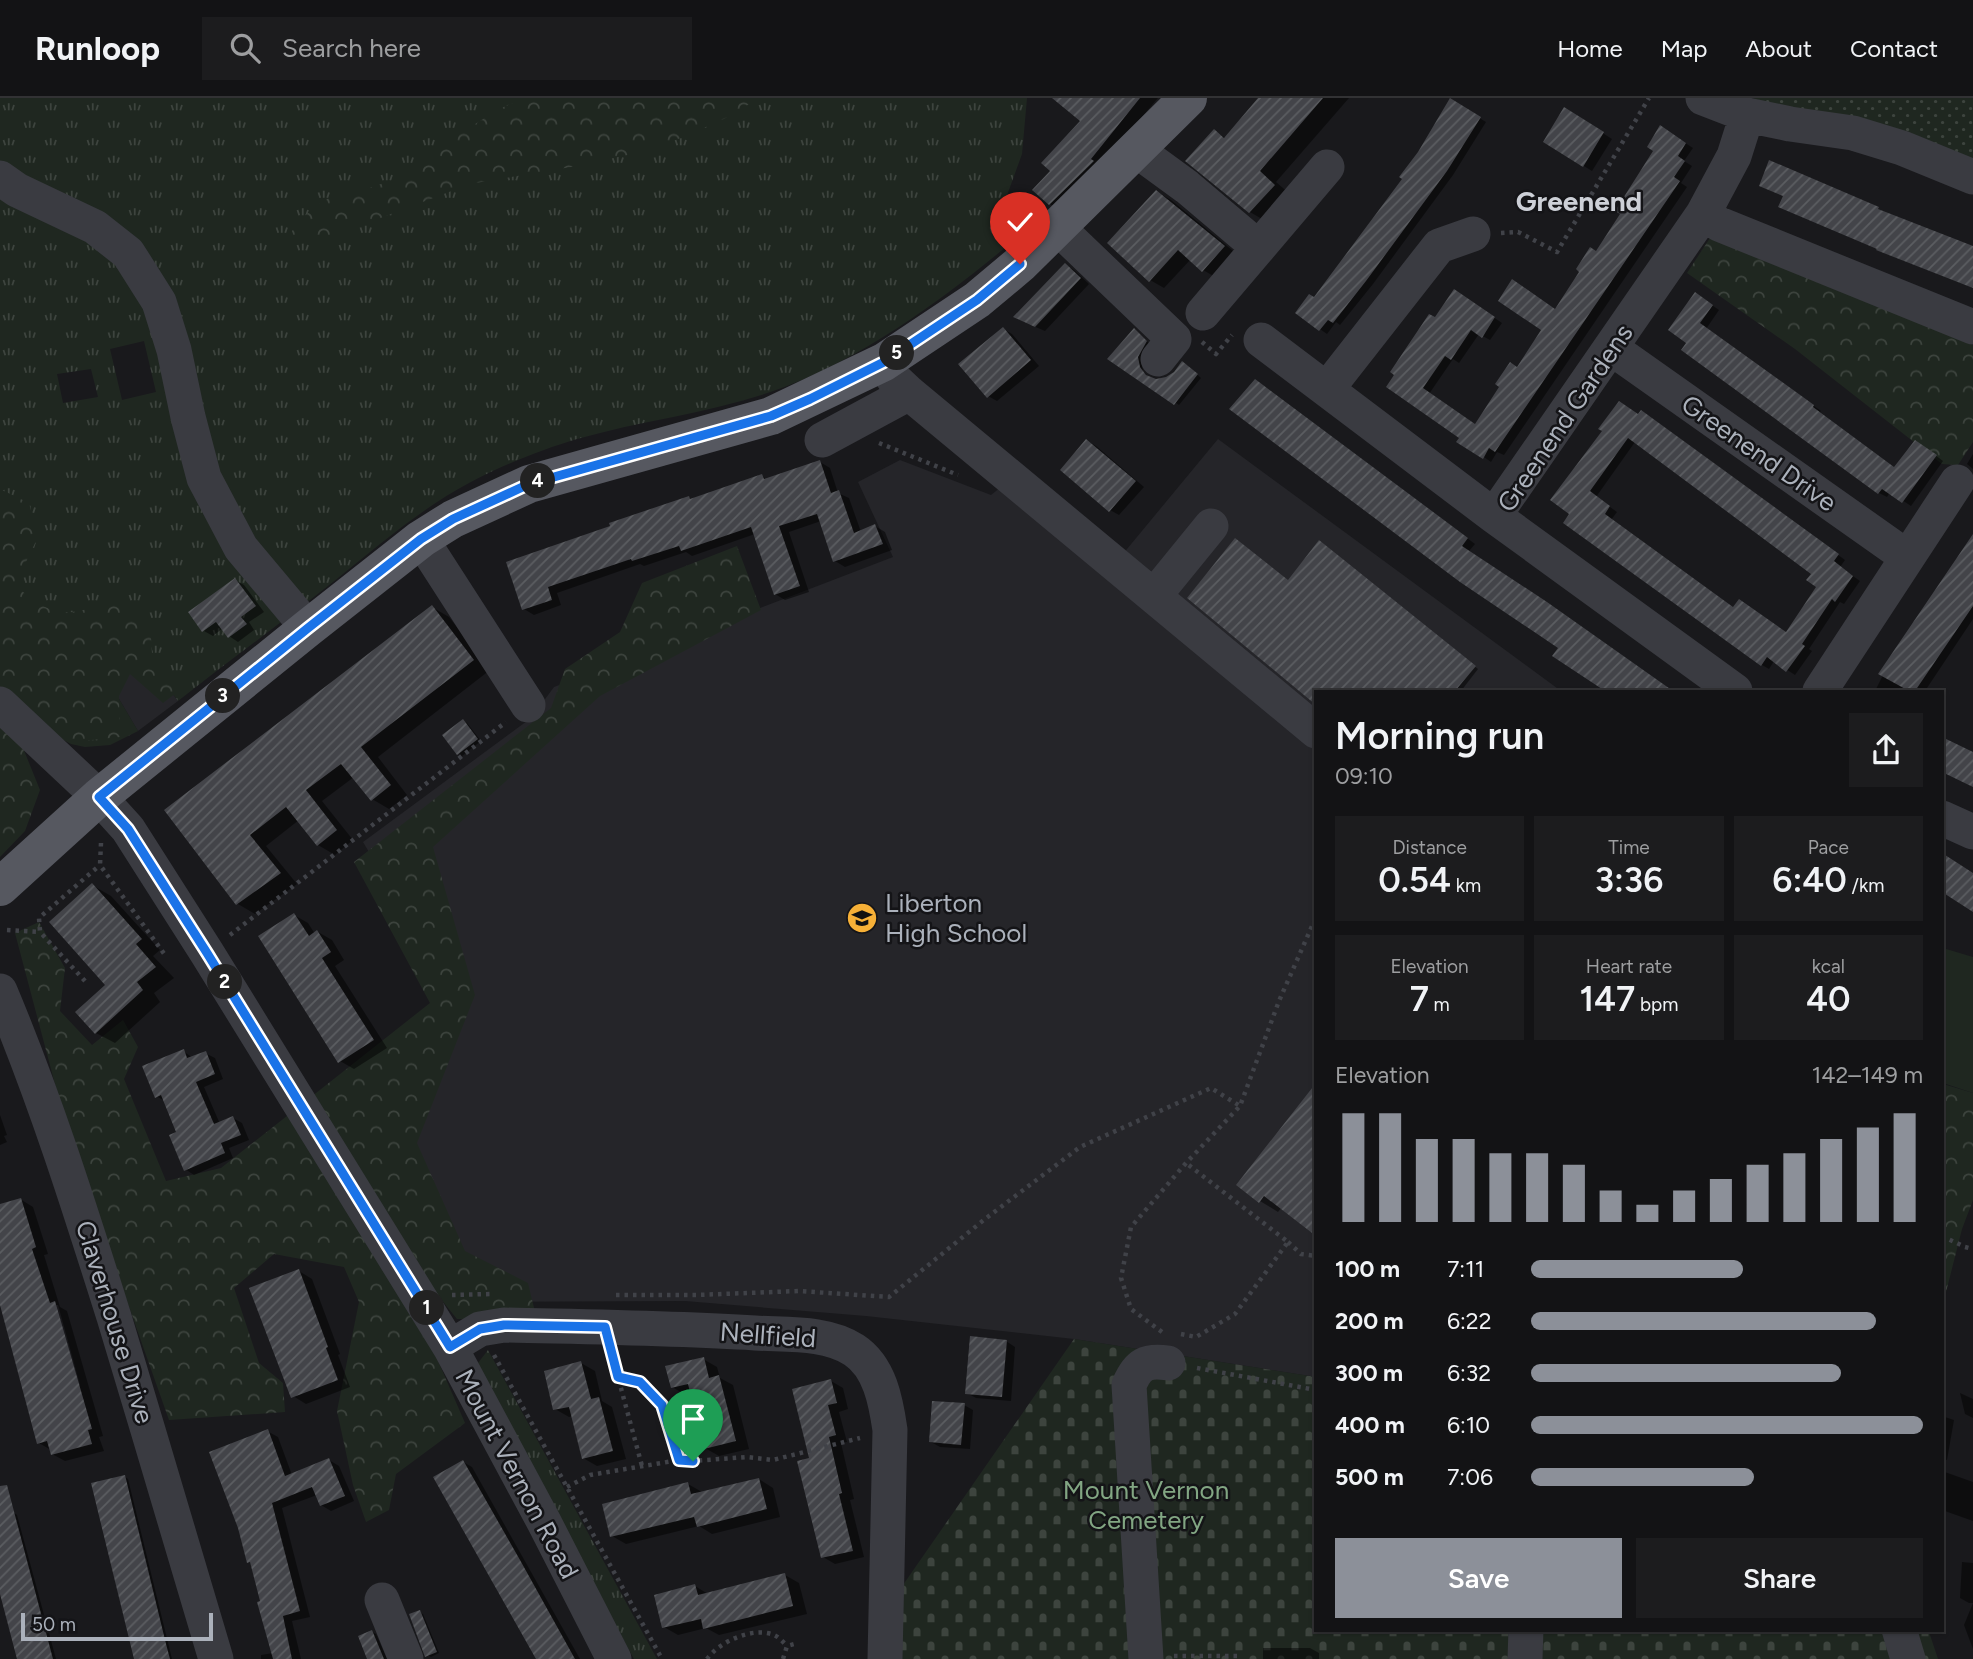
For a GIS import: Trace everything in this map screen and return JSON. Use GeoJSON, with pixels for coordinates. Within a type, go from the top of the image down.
{"type":"FeatureCollection","features":[{"type":"Feature","properties":{"kind":"main road"},"geometry":{"type":"LineString","coordinates":[[0,887],[99,797],[421,539],[453,519],[529,484],[771,416],[884,362],[977,300],[1020,264],[1188,98]]}},
{"type":"Feature","properties":{"kind":"street"},"geometry":{"type":"LineString","coordinates":[[1703,98],[1747,115],[1853,133],[1902,148],[1973,177]]}},
{"type":"Feature","properties":{"kind":"street","name":"Greenend Gardens"},"geometry":{"type":"LineString","coordinates":[[1734,690],[1494,516],[1703,214],[1734,156],[1747,115]]}},
{"type":"Feature","properties":{"kind":"street"},"geometry":{"type":"LineString","coordinates":[[1135,149],[1187,187],[1258,247]]}},
{"type":"Feature","properties":{"kind":"street"},"geometry":{"type":"LineString","coordinates":[[1202,326],[1258,247],[1327,167]]}},
{"type":"Feature","properties":{"kind":"street"},"geometry":{"type":"LineString","coordinates":[[0,178],[17,190],[95,227],[128,253],[159,302],[174,350],[204,478],[241,548],[308,628]]}},
{"type":"Feature","properties":{"kind":"street"},"geometry":{"type":"LineString","coordinates":[[1703,214],[1719,224],[1973,327]]}},
{"type":"Feature","properties":{"kind":"street"},"geometry":{"type":"LineString","coordinates":[[1058,228],[1174,339],[1158,359]]}},
{"type":"Feature","properties":{"kind":"street"},"geometry":{"type":"LineString","coordinates":[[1327,389],[1439,246],[1473,234]]}},
{"type":"Feature","properties":{"kind":"street"},"geometry":{"type":"LineString","coordinates":[[1261,340],[1494,516]]}},
{"type":"Feature","properties":{"kind":"street","name":"Greenend Drive"},"geometry":{"type":"LineString","coordinates":[[1611,348],[1907,558]]}},
{"type":"Feature","properties":{"kind":"street"},"geometry":{"type":"LineString","coordinates":[[884,362],[893,378],[909,393],[1314,729]]}},
{"type":"Feature","properties":{"kind":"street"},"geometry":{"type":"LineString","coordinates":[[832,434],[909,393]]}},
{"type":"Feature","properties":{"kind":"street"},"geometry":{"type":"LineString","coordinates":[[1821,690],[1957,482]]}},
{"type":"Feature","properties":{"kind":"street"},"geometry":{"type":"LineString","coordinates":[[1154,596],[1211,526]]}},
{"type":"Feature","properties":{"kind":"street"},"geometry":{"type":"LineString","coordinates":[[421,539],[528,705]]}},
{"type":"Feature","properties":{"kind":"street","name":"Mount Vernon Road"},"geometry":{"type":"LineString","coordinates":[[0,704],[99,797],[128,829],[450,1347],[614,1659]]}},
{"type":"Feature","properties":{"kind":"street"},"geometry":{"type":"LineString","coordinates":[[1944,819],[1973,832]]}},
{"type":"Feature","properties":{"kind":"street","name":"Claverhouse Drive"},"geometry":{"type":"LineString","coordinates":[[0,991],[29,1059],[71,1177],[216,1659]]}},
{"type":"Feature","properties":{"kind":"street","name":"Nellfield"},"geometry":{"type":"LineString","coordinates":[[450,1347],[480,1329],[607,1311],[739,1332],[812,1336],[834,1340],[854,1350],[869,1362],[886,1403],[890,1430],[885,1659]]}},
{"type":"Feature","properties":{"kind":"street"},"geometry":{"type":"LineString","coordinates":[[1146,1658],[1129,1385],[1136,1369],[1152,1361],[1168,1363]]}},
{"type":"Feature","properties":{"kind":"street"},"geometry":{"type":"LineString","coordinates":[[382,1601],[407,1659]]}},
{"type":"Feature","properties":{"kind":"street"},"geometry":{"type":"LineString","coordinates":[[1525,1659],[1526,1632]]}},
{"type":"Feature","properties":{"kind":"street"},"geometry":{"type":"LineString","coordinates":[[1900,1632],[1908,1659]]}},
{"type":"Feature","properties":{"kind":"path"},"geometry":{"type":"LineString","coordinates":[[1473,234],[1518,232],[1557,252],[1649,98]]}},
{"type":"Feature","properties":{"kind":"path"},"geometry":{"type":"LineString","coordinates":[[1202,326],[1216,354]]}},
{"type":"Feature","properties":{"kind":"path"},"geometry":{"type":"LineString","coordinates":[[832,434],[968,479]]}},
{"type":"Feature","properties":{"kind":"path"},"geometry":{"type":"LineString","coordinates":[[207,953],[528,705]]}},
{"type":"Feature","properties":{"kind":"path"},"geometry":{"type":"LineString","coordinates":[[99,797],[102,848],[100,865],[165,956]]}},
{"type":"Feature","properties":{"kind":"path"},"geometry":{"type":"LineString","coordinates":[[85,981],[40,932],[39,918],[100,865]]}},
{"type":"Feature","properties":{"kind":"path"},"geometry":{"type":"LineString","coordinates":[[1288,1242],[1234,1314],[1196,1337],[1160,1331],[1131,1309],[1121,1278],[1131,1227],[1240,1106],[1279,1001],[1314,922]]}},
{"type":"Feature","properties":{"kind":"path"},"geometry":{"type":"LineString","coordinates":[[7,930],[40,932]]}},
{"type":"Feature","properties":{"kind":"path"},"geometry":{"type":"LineString","coordinates":[[642,1466],[618,1377],[607,1311],[696,1295],[799,1292],[889,1297],[1080,1147],[1211,1088],[1240,1106]]}},
{"type":"Feature","properties":{"kind":"path"},"geometry":{"type":"LineString","coordinates":[[1186,1163],[1301,1254],[1314,1256]]}},
{"type":"Feature","properties":{"kind":"path"},"geometry":{"type":"LineString","coordinates":[[1944,1237],[1973,1249]]}},
{"type":"Feature","properties":{"kind":"path"},"geometry":{"type":"LineString","coordinates":[[426,1307],[449,1295],[503,1294]]}},
{"type":"Feature","properties":{"kind":"path"},"geometry":{"type":"LineString","coordinates":[[480,1329],[662,1659]]}},
{"type":"Feature","properties":{"kind":"path"},"geometry":{"type":"LineString","coordinates":[[1168,1363],[1314,1390]]}},
{"type":"Feature","properties":{"kind":"path"},"geometry":{"type":"LineString","coordinates":[[618,1377],[640,1382],[662,1405],[679,1460]]}},
{"type":"Feature","properties":{"kind":"path"},"geometry":{"type":"LineString","coordinates":[[567,1487],[590,1475],[679,1460],[747,1457],[773,1460],[890,1430]]}},
{"type":"Feature","properties":{"kind":"path"},"geometry":{"type":"LineString","coordinates":[[707,1659],[713,1650],[733,1638],[763,1632],[776,1635],[787,1646]]}},
{"type":"Feature","properties":{"kind":"path"},"geometry":{"type":"LineString","coordinates":[[787,1646],[799,1643]]}},
{"type":"Feature","properties":{"kind":"path"},"geometry":{"type":"LineString","coordinates":[[783,1659],[787,1646]]}},
{"type":"Feature","properties":{"kind":"path"},"geometry":{"type":"LineString","coordinates":[[1146,1658],[1240,1656]]}},
{"type":"Feature","properties":{"kind":"shaded area","name":"Liberton High School"},"geometry":{"type":"Polygon","coordinates":[[[1218,439],[1560,690],[1314,690],[1314,1377],[1074,1339],[866,1316],[685,1301],[470,1302],[347,1074],[452,993],[363,842],[531,718],[554,687],[893,557],[858,482],[900,460],[991,495],[1001,487],[1108,572],[1218,439]]]}},
{"type":"Feature","properties":{"kind":"shaded area"},"geometry":{"type":"Polygon","coordinates":[[[144,655],[178,701],[138,731],[109,682],[144,655]]]}},
{"type":"Feature","properties":{"kind":"green space"},"geometry":{"type":"Polygon","coordinates":[[[0,98],[1027,98],[1022,154],[1002,209],[1025,231],[970,276],[912,318],[851,356],[762,395],[577,439],[522,458],[469,483],[399,529],[178,701],[144,655],[109,682],[138,731],[110,745],[85,747],[71,744],[56,736],[0,690],[0,98]],[[144,341],[110,349],[122,400],[156,392],[144,341]],[[91,369],[57,374],[63,403],[98,397],[91,369]]]}},
{"type":"Feature","properties":{"kind":"green space"},"geometry":{"type":"Polygon","coordinates":[[[524,98],[759,98],[728,117],[684,137],[632,154],[470,184],[320,241],[293,245],[292,231],[312,208],[329,198],[348,195],[393,180],[424,156],[499,109],[524,98]]]}},
{"type":"Feature","properties":{"kind":"green space"},"geometry":{"type":"Polygon","coordinates":[[[1753,98],[1973,98],[1973,162],[1766,103],[1753,98]]]}},
{"type":"Feature","properties":{"kind":"green space"},"geometry":{"type":"Polygon","coordinates":[[[1710,238],[1973,345],[1973,442],[1958,465],[1942,464],[1795,349],[1687,273],[1710,238]]]}},
{"type":"Feature","properties":{"kind":"green space"},"geometry":{"type":"Polygon","coordinates":[[[0,489],[29,503],[38,537],[15,585],[36,603],[61,614],[122,603],[150,623],[152,653],[184,687],[163,703],[130,674],[119,696],[120,737],[73,742],[40,721],[0,684],[0,489]]]}},
{"type":"Feature","properties":{"kind":"green space"},"geometry":{"type":"Polygon","coordinates":[[[737,546],[761,610],[600,696],[433,847],[475,995],[417,1143],[465,1251],[528,1283],[535,1312],[483,1319],[457,1319],[436,1293],[415,1308],[465,1423],[396,1474],[389,1510],[366,1522],[353,1485],[337,1411],[359,1302],[344,1267],[274,1254],[234,1288],[259,1363],[283,1383],[285,1412],[169,1420],[69,1137],[15,933],[39,922],[65,968],[60,1011],[92,1045],[123,1020],[138,1047],[124,1079],[166,1181],[221,1168],[430,1003],[354,862],[551,708],[565,669],[620,632],[642,583],[737,546]]]}},
{"type":"Feature","properties":{"kind":"green space"},"geometry":{"type":"Polygon","coordinates":[[[0,726],[23,748],[40,790],[25,831],[0,857],[0,726]]]}},
{"type":"Feature","properties":{"kind":"green space"},"geometry":{"type":"Polygon","coordinates":[[[1944,948],[1973,957],[1973,1093],[1944,1083],[1944,948]]]}},
{"type":"Feature","properties":{"kind":"green space"},"geometry":{"type":"Polygon","coordinates":[[[1944,1084],[1973,1093],[1973,1200],[1962,1229],[1944,1300],[1944,1084]]]}},
{"type":"Feature","properties":{"kind":"green space","name":"Mount Vernon Cemetery"},"geometry":{"type":"Polygon","coordinates":[[[1074,1339],[1314,1377],[1314,1632],[1929,1632],[1938,1659],[896,1659],[896,1595],[1074,1339]]]}},
{"type":"Feature","properties":{"kind":"green space"},"geometry":{"type":"Polygon","coordinates":[[[488,1350],[657,1659],[634,1659],[478,1370],[478,1363],[488,1350]]]}},
{"type":"Feature","properties":{"kind":"building"},"geometry":{"type":"Polygon","coordinates":[[[1052,98],[1140,98],[1091,159],[1094,161],[1049,205],[1032,190],[1050,171],[1041,163],[1080,121],[1052,98]]]}},
{"type":"Feature","properties":{"kind":"building"},"geometry":{"type":"Polygon","coordinates":[[[1258,98],[1323,98],[1260,171],[1275,185],[1249,213],[1185,161],[1214,129],[1224,138],[1258,98]]]}},
{"type":"Feature","properties":{"kind":"building"},"geometry":{"type":"Polygon","coordinates":[[[1450,98],[1481,117],[1447,171],[1366,281],[1333,323],[1328,320],[1319,331],[1295,313],[1309,294],[1314,297],[1402,179],[1399,177],[1418,152],[1450,98]]]}},
{"type":"Feature","properties":{"kind":"building"},"geometry":{"type":"Polygon","coordinates":[[[1564,107],[1604,132],[1583,167],[1543,142],[1564,107]]]}},
{"type":"Feature","properties":{"kind":"building"},"geometry":{"type":"Polygon","coordinates":[[[1660,125],[1686,143],[1678,156],[1685,161],[1674,177],[1680,181],[1495,452],[1489,448],[1483,459],[1456,442],[1459,438],[1386,387],[1394,375],[1390,372],[1429,314],[1435,317],[1454,289],[1495,317],[1482,338],[1471,330],[1451,360],[1445,356],[1423,388],[1475,424],[1499,387],[1495,384],[1510,362],[1517,367],[1541,330],[1498,301],[1512,279],[1555,309],[1579,272],[1576,269],[1590,247],[1596,251],[1620,214],[1615,211],[1653,151],[1647,147],[1660,125]]]}},
{"type":"Feature","properties":{"kind":"building"},"geometry":{"type":"Polygon","coordinates":[[[1769,160],[1879,207],[1878,209],[1973,246],[1973,288],[1876,250],[1778,207],[1783,196],[1759,186],[1769,160]]]}},
{"type":"Feature","properties":{"kind":"building"},"geometry":{"type":"Polygon","coordinates":[[[1156,190],[1225,246],[1202,272],[1178,250],[1149,282],[1107,243],[1156,190]]]}},
{"type":"Feature","properties":{"kind":"building"},"geometry":{"type":"Polygon","coordinates":[[[1065,263],[1081,278],[1035,327],[1013,317],[1065,263]]]}},
{"type":"Feature","properties":{"kind":"building"},"geometry":{"type":"Polygon","coordinates":[[[1695,292],[1713,305],[1700,323],[1814,405],[1813,407],[1894,467],[1915,440],[1937,455],[1902,503],[1882,489],[1878,494],[1681,350],[1686,343],[1668,330],[1695,292]]]}},
{"type":"Feature","properties":{"kind":"building"},"geometry":{"type":"Polygon","coordinates":[[[1003,327],[1031,360],[987,398],[958,364],[1003,327]]]}},
{"type":"Feature","properties":{"kind":"building"},"geometry":{"type":"Polygon","coordinates":[[[1134,328],[1147,341],[1138,357],[1140,367],[1146,375],[1156,379],[1166,377],[1174,372],[1182,361],[1198,374],[1174,405],[1107,359],[1134,328]]]}},
{"type":"Feature","properties":{"kind":"building"},"geometry":{"type":"Polygon","coordinates":[[[1255,379],[1468,538],[1462,546],[1672,690],[1603,690],[1552,656],[1558,648],[1460,582],[1229,409],[1255,379]]]}},
{"type":"Feature","properties":{"kind":"building"},"geometry":{"type":"Polygon","coordinates":[[[1619,401],[1638,414],[1641,410],[1839,554],[1834,561],[1853,576],[1835,602],[1832,599],[1802,644],[1805,646],[1786,672],[1767,657],[1761,666],[1563,523],[1569,514],[1550,500],[1602,431],[1598,429],[1619,401]],[[1628,438],[1590,491],[1610,506],[1605,514],[1733,607],[1739,599],[1786,632],[1816,587],[1806,580],[1811,574],[1628,438]]]}},
{"type":"Feature","properties":{"kind":"building"},"geometry":{"type":"Polygon","coordinates":[[[1086,439],[1136,481],[1109,512],[1060,470],[1086,439]]]}},
{"type":"Feature","properties":{"kind":"building"},"geometry":{"type":"Polygon","coordinates":[[[820,460],[831,493],[839,490],[854,533],[875,524],[883,544],[833,562],[817,514],[779,526],[800,586],[774,595],[751,527],[681,551],[679,546],[632,561],[631,559],[548,587],[552,600],[522,610],[506,562],[689,496],[690,499],[762,474],[764,479],[820,460]]]}},
{"type":"Feature","properties":{"kind":"building"},"geometry":{"type":"Polygon","coordinates":[[[1973,534],[1973,606],[1916,690],[1907,690],[1878,674],[1973,534]]]}},
{"type":"Feature","properties":{"kind":"building"},"geometry":{"type":"Polygon","coordinates":[[[1235,538],[1288,580],[1319,540],[1476,666],[1456,690],[1314,690],[1314,703],[1187,598],[1235,538]]]}},
{"type":"Feature","properties":{"kind":"building"},"geometry":{"type":"Polygon","coordinates":[[[235,578],[256,606],[241,617],[247,624],[228,638],[216,622],[202,632],[188,612],[235,578]]]}},
{"type":"Feature","properties":{"kind":"building"},"geometry":{"type":"Polygon","coordinates":[[[432,605],[474,660],[361,747],[391,785],[371,801],[341,764],[306,790],[337,830],[317,846],[286,807],[250,835],[281,873],[236,905],[164,810],[432,605]]]}},
{"type":"Feature","properties":{"kind":"building"},"geometry":{"type":"Polygon","coordinates":[[[463,719],[478,739],[457,755],[442,735],[463,719]]]}},
{"type":"Feature","properties":{"kind":"building"},"geometry":{"type":"Polygon","coordinates":[[[1944,738],[1973,752],[1973,787],[1944,773],[1944,738]]]}},
{"type":"Feature","properties":{"kind":"building"},"geometry":{"type":"Polygon","coordinates":[[[1944,854],[1973,873],[1973,912],[1944,893],[1944,854]]]}},
{"type":"Feature","properties":{"kind":"building"},"geometry":{"type":"Polygon","coordinates":[[[92,883],[142,939],[136,944],[156,967],[137,982],[143,990],[95,1034],[75,1012],[105,985],[49,922],[92,883]]]}},
{"type":"Feature","properties":{"kind":"building"},"geometry":{"type":"Polygon","coordinates":[[[294,913],[309,936],[317,930],[331,952],[322,958],[374,1040],[338,1063],[258,936],[294,913]]]}},
{"type":"Feature","properties":{"kind":"building"},"geometry":{"type":"Polygon","coordinates":[[[184,1049],[187,1058],[206,1051],[215,1074],[196,1082],[214,1124],[233,1116],[241,1135],[221,1143],[225,1153],[184,1171],[169,1135],[176,1132],[161,1095],[155,1098],[142,1066],[184,1049]]]}},
{"type":"Feature","properties":{"kind":"building"},"geometry":{"type":"Polygon","coordinates":[[[1314,1086],[1314,1234],[1264,1196],[1259,1203],[1236,1185],[1314,1086]]]}},
{"type":"Feature","properties":{"kind":"building"},"geometry":{"type":"Polygon","coordinates":[[[21,1198],[36,1247],[32,1249],[50,1303],[55,1301],[92,1429],[88,1430],[92,1444],[51,1455],[47,1441],[37,1444],[0,1305],[0,1204],[21,1198]]]}},
{"type":"Feature","properties":{"kind":"building"},"geometry":{"type":"Polygon","coordinates":[[[299,1269],[338,1380],[291,1398],[249,1288],[299,1269]]]}},
{"type":"Feature","properties":{"kind":"building"},"geometry":{"type":"Polygon","coordinates":[[[970,1336],[1007,1340],[1002,1397],[965,1394],[970,1336]]]}},
{"type":"Feature","properties":{"kind":"building"},"geometry":{"type":"Polygon","coordinates":[[[704,1357],[709,1378],[719,1375],[736,1441],[704,1449],[688,1384],[671,1388],[665,1366],[704,1357]]]}},
{"type":"Feature","properties":{"kind":"building"},"geometry":{"type":"Polygon","coordinates":[[[581,1361],[591,1399],[599,1397],[613,1451],[582,1459],[569,1407],[553,1410],[544,1371],[581,1361]]]}},
{"type":"Feature","properties":{"kind":"building"},"geometry":{"type":"Polygon","coordinates":[[[831,1379],[837,1403],[828,1405],[836,1435],[829,1437],[853,1551],[821,1558],[797,1461],[809,1458],[792,1389],[831,1379]]]}},
{"type":"Feature","properties":{"kind":"building"},"geometry":{"type":"Polygon","coordinates":[[[932,1401],[965,1403],[961,1445],[929,1442],[932,1401]]]}},
{"type":"Feature","properties":{"kind":"building"},"geometry":{"type":"Polygon","coordinates":[[[268,1429],[285,1476],[329,1458],[345,1496],[320,1506],[312,1487],[272,1503],[300,1611],[283,1616],[292,1659],[273,1659],[257,1602],[260,1601],[250,1562],[247,1563],[238,1528],[209,1452],[268,1429]]]}},
{"type":"Feature","properties":{"kind":"building"},"geometry":{"type":"Polygon","coordinates":[[[463,1460],[575,1659],[536,1659],[433,1477],[463,1460]]]}},
{"type":"Feature","properties":{"kind":"building"},"geometry":{"type":"Polygon","coordinates":[[[125,1475],[170,1659],[134,1659],[91,1483],[125,1475]]]}},
{"type":"Feature","properties":{"kind":"building"},"geometry":{"type":"Polygon","coordinates":[[[759,1478],[767,1509],[697,1527],[694,1517],[610,1537],[602,1504],[688,1482],[691,1494],[759,1478]]]}},
{"type":"Feature","properties":{"kind":"building"},"geometry":{"type":"Polygon","coordinates":[[[7,1485],[53,1659],[17,1659],[0,1594],[0,1486],[7,1485]]]}},
{"type":"Feature","properties":{"kind":"building"},"geometry":{"type":"Polygon","coordinates":[[[785,1573],[793,1606],[703,1629],[701,1619],[662,1628],[654,1595],[695,1584],[698,1595],[785,1573]]]}},
{"type":"Feature","properties":{"kind":"building"},"geometry":{"type":"Polygon","coordinates":[[[420,1610],[437,1652],[425,1657],[409,1614],[420,1610]]]}},
{"type":"Feature","properties":{"kind":"building"},"geometry":{"type":"Polygon","coordinates":[[[372,1630],[384,1659],[367,1659],[358,1636],[372,1630]]]}},
{"type":"Feature","properties":{"kind":"place","name":"Liberton High School"},"geometry":{"type":"Point","coordinates":[862,918]}},
{"type":"Feature","properties":{"kind":"district","name":"Greenend"},"geometry":{"type":"Point","coordinates":[1579,201]}},
{"type":"Feature","properties":{"kind":"route"},"geometry":{"type":"LineString","coordinates":[[693,1461],[679,1460],[662,1405],[640,1382],[618,1377],[605,1327],[504,1325],[480,1329],[450,1347],[128,829],[99,797],[421,539],[453,519],[529,484],[771,416],[810,399],[884,362],[977,300],[1020,264]]}}]}
